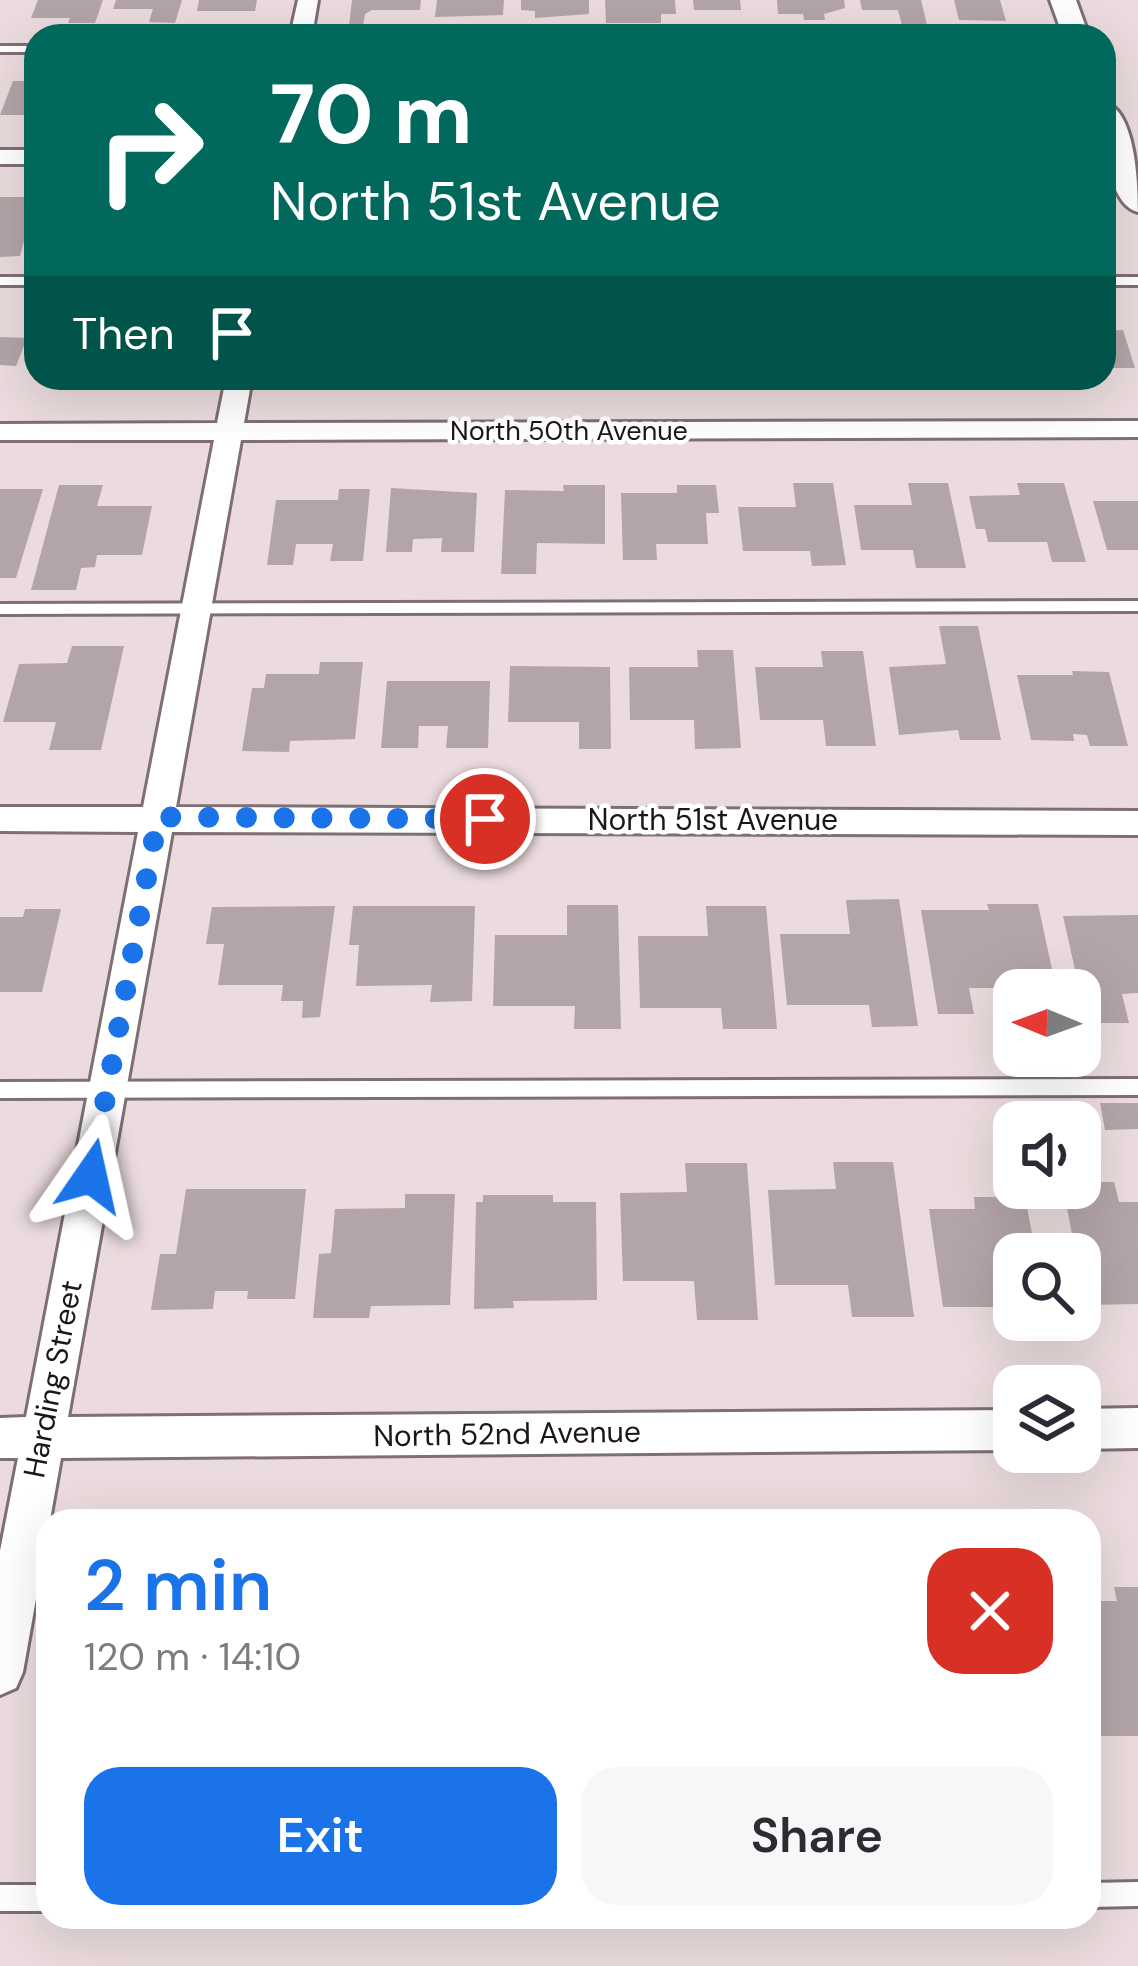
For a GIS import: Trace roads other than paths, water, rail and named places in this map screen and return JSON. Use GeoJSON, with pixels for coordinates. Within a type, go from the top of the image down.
{"type":"FeatureCollection","features":[{"type":"Feature","properties":{"kind":"street"},"geometry":{"type":"LineString","coordinates":[[1116,158],[1138,202]]}},
{"type":"Feature","properties":{"kind":"street","name":"Harding Street"},"geometry":{"type":"LineString","coordinates":[[0,1672],[21,1438],[108,1089],[237,390]]}},
{"type":"Feature","properties":{"kind":"street","name":"North 50th Avenue"},"geometry":{"type":"LineString","coordinates":[[0,432],[1138,429]]}},
{"type":"Feature","properties":{"kind":"street","name":"North 51st Avenue"},"geometry":{"type":"LineString","coordinates":[[0,819],[1138,823]]}},
{"type":"Feature","properties":{"kind":"street"},"geometry":{"type":"LineString","coordinates":[[1101,1429],[1138,1428]]}},
{"type":"Feature","properties":{"kind":"street","name":"North 52nd Avenue"},"geometry":{"type":"LineString","coordinates":[[21,1438],[993,1430]]}},
{"type":"Feature","properties":{"kind":"lane"},"geometry":{"type":"LineString","coordinates":[[0,609],[1138,606]]}},
{"type":"Feature","properties":{"kind":"lane"},"geometry":{"type":"LineString","coordinates":[[0,1090],[1138,1087]]}},
{"type":"Feature","properties":{"kind":"lane"},"geometry":{"type":"LineString","coordinates":[[1101,1894],[1138,1894]]}},
{"type":"Feature","properties":{"kind":"lane"},"geometry":{"type":"LineString","coordinates":[[0,1898],[36,1898]]}}]}
